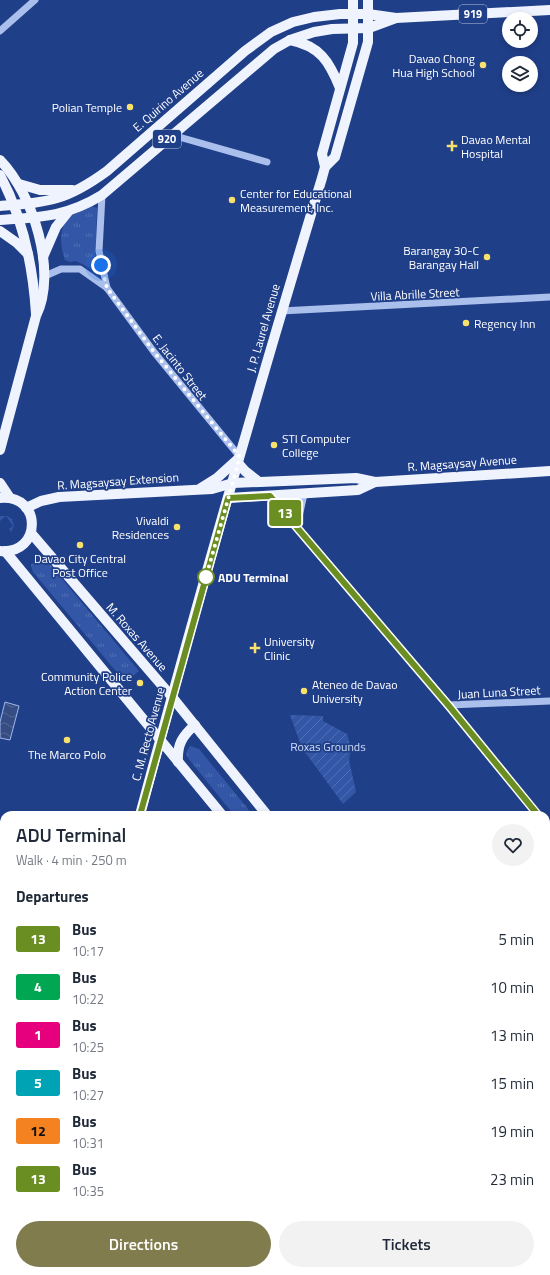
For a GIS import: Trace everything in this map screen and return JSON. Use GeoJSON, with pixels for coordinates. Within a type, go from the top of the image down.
{"type":"FeatureCollection","features":[{"type":"Feature","properties":{"kind":"main road","name":"J. P. Laurel Avenue"},"geometry":{"type":"LineString","coordinates":[[325,167],[322,154],[352,47],[354,28],[353,0]]}},
{"type":"Feature","properties":{"kind":"main road","name":"J. P. Laurel Avenue"},"geometry":{"type":"LineString","coordinates":[[228,498],[281,311],[325,167],[335,157],[367,46],[369,28],[368,0]]}},
{"type":"Feature","properties":{"kind":"main road","name":"919"},"geometry":{"type":"LineString","coordinates":[[354,14],[368,14],[396,18],[550,10]]}},
{"type":"Feature","properties":{"kind":"main road","name":"E. Quirino Avenue"},"geometry":{"type":"LineString","coordinates":[[0,206],[29,204],[60,199],[84,187],[107,171],[245,51],[271,32],[293,22],[324,16],[354,14]]}},
{"type":"Feature","properties":{"kind":"main road","name":"919"},"geometry":{"type":"LineString","coordinates":[[354,28],[369,28],[396,18]]}},
{"type":"Feature","properties":{"kind":"main road","name":"920"},"geometry":{"type":"LineString","coordinates":[[0,220],[52,216],[69,211],[102,194],[274,49],[290,40],[324,30],[354,28]]}},
{"type":"Feature","properties":{"kind":"main road"},"geometry":{"type":"LineString","coordinates":[[290,40],[305,44],[319,53],[330,66],[340,88]]}},
{"type":"Feature","properties":{"kind":"main road"},"geometry":{"type":"LineString","coordinates":[[245,51],[255,64]]}},
{"type":"Feature","properties":{"kind":"main road"},"geometry":{"type":"LineString","coordinates":[[0,160],[19,184],[29,204],[44,257],[45,276],[42,301],[36,316],[0,450]]}},
{"type":"Feature","properties":{"kind":"main road"},"geometry":{"type":"LineString","coordinates":[[0,175],[14,205],[29,255],[34,283],[36,316]]}},
{"type":"Feature","properties":{"kind":"main road"},"geometry":{"type":"LineString","coordinates":[[19,184],[34,189],[51,192],[73,190],[84,187]]}},
{"type":"Feature","properties":{"kind":"main road"},"geometry":{"type":"LineString","coordinates":[[44,257],[54,231],[69,211]]}},
{"type":"Feature","properties":{"kind":"main road"},"geometry":{"type":"LineString","coordinates":[[0,231],[17,243],[29,255]]}},
{"type":"Feature","properties":{"kind":"main road"},"geometry":{"type":"LineString","coordinates":[[197,490],[217,478],[239,460],[245,471],[259,482]]}},
{"type":"Feature","properties":{"kind":"main road","name":"R. Magsaysay Avenue"},"geometry":{"type":"LineString","coordinates":[[233,483],[356,478],[375,482],[550,471]]}},
{"type":"Feature","properties":{"kind":"main road","name":"R. Magsaysay Avenue"},"geometry":{"type":"LineString","coordinates":[[228,498],[358,490],[375,482]]}},
{"type":"Feature","properties":{"kind":"main road"},"geometry":{"type":"LineString","coordinates":[[0,483],[5,498],[17,500],[26,508],[32,520],[31,533],[20,546],[2,551],[219,811]]}},
{"type":"Feature","properties":{"kind":"main road","name":"R. Magsaysay Extension"},"geometry":{"type":"LineString","coordinates":[[26,508],[41,501],[59,497],[212,489],[233,483]]}},
{"type":"Feature","properties":{"kind":"main road"},"geometry":{"type":"LineString","coordinates":[[212,489],[228,498]]}},
{"type":"Feature","properties":{"kind":"main road","name":"C. M. Recto Avenue"},"geometry":{"type":"LineString","coordinates":[[141,811],[228,498]]}},
{"type":"Feature","properties":{"kind":"main road","name":"M. Roxas Avenue"},"geometry":{"type":"LineString","coordinates":[[31,533],[172,696],[264,811]]}},
{"type":"Feature","properties":{"kind":"main road"},"geometry":{"type":"LineString","coordinates":[[178,762],[178,747],[181,739],[195,725]]}},
{"type":"Feature","properties":{"kind":"street"},"geometry":{"type":"LineString","coordinates":[[0,31],[35,0]]}},
{"type":"Feature","properties":{"kind":"street"},"geometry":{"type":"LineString","coordinates":[[172,135],[267,162]]}},
{"type":"Feature","properties":{"kind":"street","name":"E. Jacinto Street"},"geometry":{"type":"LineString","coordinates":[[102,194],[99,251],[107,288]]}},
{"type":"Feature","properties":{"kind":"street","name":"E. Jacinto Street"},"geometry":{"type":"LineString","coordinates":[[45,276],[61,269],[80,269],[107,288],[154,352],[239,460]]}},
{"type":"Feature","properties":{"kind":"street","name":"Villa Abrille Street"},"geometry":{"type":"LineString","coordinates":[[281,311],[550,297]]}},
{"type":"Feature","properties":{"kind":"street"},"geometry":{"type":"LineString","coordinates":[[297,526],[304,494]]}},
{"type":"Feature","properties":{"kind":"street"},"geometry":{"type":"LineString","coordinates":[[270,496],[449,706],[534,811]]}},
{"type":"Feature","properties":{"kind":"street","name":"Juan Luna Street"},"geometry":{"type":"LineString","coordinates":[[449,706],[550,701]]}},
{"type":"Feature","properties":{"kind":"green space"},"geometry":{"type":"Polygon","coordinates":[[[90,206],[97,208],[95,268],[92,269],[76,261],[70,262],[65,260],[61,243],[63,226],[66,221],[74,213],[90,206]]]}},
{"type":"Feature","properties":{"kind":"green space"},"geometry":{"type":"Polygon","coordinates":[[[0,516],[6,516],[0,521],[0,516]]]}},
{"type":"Feature","properties":{"kind":"green space"},"geometry":{"type":"Polygon","coordinates":[[[6,516],[12,519],[14,526],[11,532],[9,529],[13,526],[6,516]]]}},
{"type":"Feature","properties":{"kind":"green space"},"geometry":{"type":"Polygon","coordinates":[[[37,559],[47,561],[139,671],[125,682],[33,572],[31,565],[37,559]]]}},
{"type":"Feature","properties":{"kind":"green space","name":"Roxas Grounds"},"geometry":{"type":"Polygon","coordinates":[[[290,715],[323,716],[323,721],[347,734],[351,749],[349,760],[356,792],[343,804],[302,748],[290,715]]]}},
{"type":"Feature","properties":{"kind":"green space"},"geometry":{"type":"Polygon","coordinates":[[[190,746],[199,749],[250,811],[231,811],[188,758],[186,753],[190,746]]]}},
{"type":"Feature","properties":{"kind":"water"},"geometry":{"type":"Polygon","coordinates":[[[5,702],[19,706],[10,740],[0,738],[0,722],[5,702]]]}},
{"type":"Feature","properties":{"kind":"bus line","name":"13"},"geometry":{"type":"LineString","coordinates":[[141,811],[174,687],[228,498],[270,496],[317,549],[449,706],[535,811]]}},
{"type":"Feature","properties":{"kind":"place","name":"Davao Chong Hua High School"},"geometry":{"type":"Point","coordinates":[483,65]}},
{"type":"Feature","properties":{"kind":"place","name":"Polian Temple"},"geometry":{"type":"Point","coordinates":[130,107]}},
{"type":"Feature","properties":{"kind":"place","name":"Davao Mental Hospital"},"geometry":{"type":"Point","coordinates":[452,146]}},
{"type":"Feature","properties":{"kind":"place","name":"Center for Educational Measurement, Inc."},"geometry":{"type":"Point","coordinates":[232,200]}},
{"type":"Feature","properties":{"kind":"place","name":"Barangay 30-C Barangay Hall"},"geometry":{"type":"Point","coordinates":[487,257]}},
{"type":"Feature","properties":{"kind":"place","name":"Regency Inn"},"geometry":{"type":"Point","coordinates":[466,323]}},
{"type":"Feature","properties":{"kind":"place","name":"STI Computer College"},"geometry":{"type":"Point","coordinates":[274,445]}},
{"type":"Feature","properties":{"kind":"place","name":"Vivaldi Residences"},"geometry":{"type":"Point","coordinates":[177,527]}},
{"type":"Feature","properties":{"kind":"place","name":"Davao City Central Post Office"},"geometry":{"type":"Point","coordinates":[80,545]}},
{"type":"Feature","properties":{"kind":"place","name":"ADU Terminal"},"geometry":{"type":"Point","coordinates":[206,577]}},
{"type":"Feature","properties":{"kind":"place","name":"University Clinic"},"geometry":{"type":"Point","coordinates":[255,648]}},
{"type":"Feature","properties":{"kind":"place","name":"Community Police Action Center"},"geometry":{"type":"Point","coordinates":[140,683]}},
{"type":"Feature","properties":{"kind":"place","name":"Ateneo de Davao University"},"geometry":{"type":"Point","coordinates":[304,691]}},
{"type":"Feature","properties":{"kind":"place","name":"The Marco Polo"},"geometry":{"type":"Point","coordinates":[67,740]}},
{"type":"Feature","properties":{"kind":"route"},"geometry":{"type":"LineString","coordinates":[[101,265],[107,288],[154,352],[213,426],[240,457],[206,577]]}}]}
